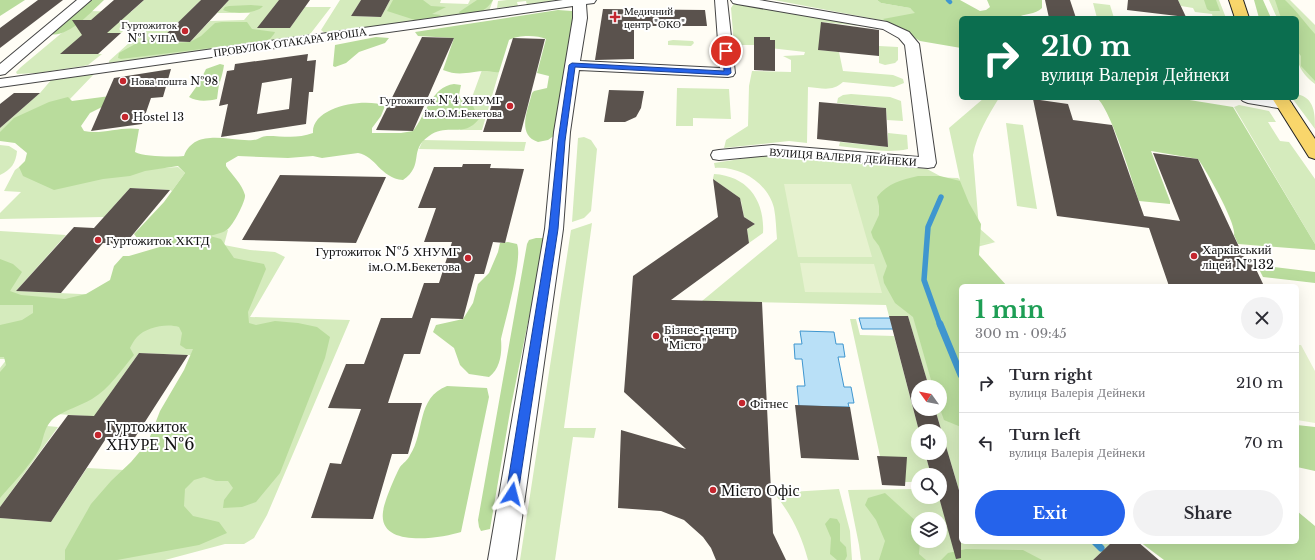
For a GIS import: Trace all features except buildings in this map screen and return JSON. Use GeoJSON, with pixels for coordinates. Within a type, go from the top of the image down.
{"type":"FeatureCollection","features":[{"type":"Feature","properties":{"kind":"main road"},"geometry":{"type":"LineString","coordinates":[[1236,0],[1241,16]]}},
{"type":"Feature","properties":{"kind":"main road"},"geometry":{"type":"LineString","coordinates":[[1282,101],[1315,153]]}},
{"type":"Feature","properties":{"kind":"street"},"geometry":{"type":"LineString","coordinates":[[0,71],[85,0]]}},
{"type":"Feature","properties":{"kind":"street"},"geometry":{"type":"LineString","coordinates":[[572,65],[728,73],[721,0]]}},
{"type":"Feature","properties":{"kind":"street","name":"ВУЛИЦЯ ВАЛЕРІЯ ДЕЙНЕКИ"},"geometry":{"type":"LineString","coordinates":[[719,155],[773,150],[928,163],[912,44],[904,35],[887,26],[737,0]]}},
{"type":"Feature","properties":{"kind":"street","name":"ПРОВУЛОК ОТАКАРА ЯРОША"},"geometry":{"type":"LineString","coordinates":[[0,83],[583,1],[572,65],[561,147],[554,229],[502,560]]}},
{"type":"Feature","properties":{"kind":"street"},"geometry":{"type":"LineString","coordinates":[[1271,100],[1282,101]]}},
{"type":"Feature","properties":{"kind":"green space"},"geometry":{"type":"Polygon","coordinates":[[[0,0],[25,0],[0,16],[0,0]]]}},
{"type":"Feature","properties":{"kind":"green space"},"geometry":{"type":"Polygon","coordinates":[[[89,0],[104,0],[72,28],[57,34],[50,34],[89,0]]]}},
{"type":"Feature","properties":{"kind":"green space"},"geometry":{"type":"Polygon","coordinates":[[[144,0],[201,0],[160,41],[190,42],[210,21],[244,20],[250,13],[217,13],[229,0],[279,0],[258,28],[290,28],[305,7],[331,7],[311,33],[306,36],[109,63],[109,61],[129,43],[147,23],[131,23],[121,33],[85,33],[61,54],[102,54],[88,65],[38,73],[17,74],[16,72],[21,67],[88,11],[131,12],[144,0]]]}},
{"type":"Feature","properties":{"kind":"green space"},"geometry":{"type":"Polygon","coordinates":[[[340,0],[361,0],[351,16],[381,17],[390,0],[441,0],[440,3],[468,4],[470,0],[493,0],[489,11],[326,34],[321,30],[340,0]]]}},
{"type":"Feature","properties":{"kind":"green space"},"geometry":{"type":"Polygon","coordinates":[[[393,0],[423,0],[431,6],[446,7],[432,14],[441,15],[438,17],[415,20],[387,11],[393,0]]]}},
{"type":"Feature","properties":{"kind":"green space"},"geometry":{"type":"Polygon","coordinates":[[[477,0],[493,0],[487,8],[475,14],[460,14],[459,12],[477,0]]]}},
{"type":"Feature","properties":{"kind":"green space"},"geometry":{"type":"Polygon","coordinates":[[[556,0],[527,5],[526,1],[517,2],[518,6],[497,8],[498,1],[556,0]]]}},
{"type":"Feature","properties":{"kind":"green space"},"geometry":{"type":"Polygon","coordinates":[[[774,0],[877,0],[881,3],[910,8],[916,13],[901,24],[774,0]]]}},
{"type":"Feature","properties":{"kind":"green space"},"geometry":{"type":"Polygon","coordinates":[[[877,0],[960,0],[980,11],[986,10],[990,7],[987,0],[1042,0],[1042,8],[1036,12],[1021,16],[959,16],[959,48],[920,41],[883,19],[915,13],[910,8],[881,3],[877,0]]]}},
{"type":"Feature","properties":{"kind":"green space"},"geometry":{"type":"Polygon","coordinates":[[[1178,0],[1219,0],[1225,16],[1212,16],[1212,14],[1195,12],[1193,8],[1181,6],[1178,0]]]}},
{"type":"Feature","properties":{"kind":"green space"},"geometry":{"type":"Polygon","coordinates":[[[1204,0],[1216,0],[1220,11],[1210,11],[1207,9],[1204,0]]]}},
{"type":"Feature","properties":{"kind":"green space"},"geometry":{"type":"Polygon","coordinates":[[[1254,0],[1263,0],[1270,16],[1258,16],[1254,0]]]}},
{"type":"Feature","properties":{"kind":"green space"},"geometry":{"type":"Polygon","coordinates":[[[1269,0],[1290,0],[1315,25],[1315,84],[1307,77],[1299,65],[1299,16],[1276,16],[1269,0]]]}},
{"type":"Feature","properties":{"kind":"green space"},"geometry":{"type":"Polygon","coordinates":[[[1275,0],[1285,0],[1315,34],[1315,81],[1301,66],[1301,56],[1299,54],[1299,16],[1280,16],[1275,0]]]}},
{"type":"Feature","properties":{"kind":"green space"},"geometry":{"type":"Polygon","coordinates":[[[735,2],[820,16],[861,26],[822,22],[819,50],[839,52],[843,71],[893,75],[903,79],[904,83],[894,87],[843,82],[831,88],[808,87],[807,143],[789,141],[724,148],[726,140],[748,126],[749,86],[752,71],[791,72],[791,60],[783,56],[804,55],[805,52],[770,48],[769,45],[734,45],[731,8],[735,2]]]}},
{"type":"Feature","properties":{"kind":"green space"},"geometry":{"type":"Polygon","coordinates":[[[1093,3],[1110,5],[1113,16],[1096,16],[1093,3]]]}},
{"type":"Feature","properties":{"kind":"green space"},"geometry":{"type":"Polygon","coordinates":[[[229,6],[263,6],[256,11],[250,12],[232,12],[223,10],[225,7],[229,6]]]}},
{"type":"Feature","properties":{"kind":"green space"},"geometry":{"type":"Polygon","coordinates":[[[558,10],[572,11],[574,14],[555,135],[548,140],[538,142],[531,139],[527,134],[525,121],[532,93],[534,91],[547,88],[549,76],[537,73],[546,39],[528,36],[517,37],[509,40],[499,72],[487,71],[455,73],[443,70],[454,38],[418,36],[415,32],[558,10]]]}},
{"type":"Feature","properties":{"kind":"green space"},"geometry":{"type":"Polygon","coordinates":[[[247,22],[252,29],[275,32],[270,39],[265,41],[121,59],[118,58],[119,53],[137,43],[150,39],[164,44],[190,42],[201,36],[215,23],[247,22]]]}},
{"type":"Feature","properties":{"kind":"green space"},"geometry":{"type":"Polygon","coordinates":[[[376,37],[389,38],[385,43],[359,52],[346,63],[335,67],[333,66],[335,45],[376,37]]]}},
{"type":"Feature","properties":{"kind":"green space"},"geometry":{"type":"Polygon","coordinates":[[[668,41],[693,41],[694,43],[691,46],[668,45],[668,41]]]}},
{"type":"Feature","properties":{"kind":"green space"},"geometry":{"type":"Polygon","coordinates":[[[879,46],[898,47],[898,60],[895,63],[885,65],[879,63],[879,46]]]}},
{"type":"Feature","properties":{"kind":"green space"},"geometry":{"type":"Polygon","coordinates":[[[220,64],[224,65],[217,99],[203,101],[195,100],[189,97],[199,83],[206,69],[220,64]]]}},
{"type":"Feature","properties":{"kind":"green space"},"geometry":{"type":"Polygon","coordinates":[[[487,69],[499,72],[482,130],[460,130],[482,70],[487,69]]]}},
{"type":"Feature","properties":{"kind":"green space"},"geometry":{"type":"Polygon","coordinates":[[[95,73],[70,99],[0,137],[0,128],[40,93],[52,79],[95,73]]]}},
{"type":"Feature","properties":{"kind":"green space"},"geometry":{"type":"Polygon","coordinates":[[[454,84],[461,85],[459,95],[461,100],[473,106],[479,119],[467,128],[443,130],[429,136],[419,147],[413,169],[403,180],[389,175],[369,158],[358,153],[322,158],[313,156],[288,158],[238,156],[226,163],[226,166],[242,187],[245,198],[239,213],[230,227],[224,232],[210,236],[221,239],[234,258],[264,264],[266,269],[248,312],[249,323],[256,325],[275,321],[298,323],[317,327],[330,337],[325,358],[280,473],[256,502],[242,507],[223,508],[224,500],[233,488],[228,481],[216,481],[204,477],[194,480],[185,489],[184,506],[193,516],[219,522],[227,533],[199,545],[117,560],[65,560],[65,550],[91,504],[148,442],[160,411],[184,370],[193,349],[186,349],[180,345],[182,333],[179,327],[169,325],[151,328],[141,334],[135,339],[130,348],[134,355],[104,390],[92,399],[63,413],[51,421],[34,458],[0,498],[0,372],[6,365],[4,357],[0,357],[0,325],[22,320],[33,313],[33,305],[0,305],[0,259],[13,264],[22,272],[10,291],[21,295],[65,299],[86,294],[110,280],[114,266],[123,256],[129,256],[163,246],[154,241],[140,242],[134,234],[164,202],[185,173],[178,166],[145,171],[130,176],[103,179],[54,190],[23,176],[19,167],[25,161],[27,153],[15,143],[0,141],[0,132],[14,118],[49,102],[68,97],[72,101],[110,96],[116,100],[90,113],[81,126],[84,131],[98,132],[132,128],[139,129],[135,152],[152,156],[184,156],[189,147],[196,142],[205,139],[224,138],[253,140],[265,136],[296,137],[307,135],[313,133],[315,124],[321,116],[330,110],[354,103],[377,103],[385,106],[381,116],[372,128],[372,133],[401,133],[413,131],[418,125],[434,96],[446,86],[454,84]]]}},
{"type":"Feature","properties":{"kind":"green space"},"geometry":{"type":"Polygon","coordinates":[[[677,88],[729,89],[731,119],[693,118],[693,126],[676,126],[677,88]]]}},
{"type":"Feature","properties":{"kind":"green space"},"geometry":{"type":"Polygon","coordinates":[[[851,94],[890,97],[901,101],[903,121],[887,120],[886,108],[837,103],[838,98],[843,95],[851,94]]]}},
{"type":"Feature","properties":{"kind":"green space"},"geometry":{"type":"Polygon","coordinates":[[[1299,95],[1307,99],[1313,107],[1315,129],[1293,100],[1299,100],[1299,95]]]}},
{"type":"Feature","properties":{"kind":"green space"},"geometry":{"type":"Polygon","coordinates":[[[982,100],[998,100],[980,132],[973,155],[979,228],[995,242],[966,245],[996,242],[973,248],[962,284],[959,284],[959,490],[947,450],[947,424],[939,424],[937,416],[947,416],[947,380],[927,380],[908,316],[889,316],[886,305],[702,301],[777,239],[774,208],[766,191],[752,178],[743,173],[724,168],[715,168],[714,163],[784,154],[927,169],[940,176],[928,177],[958,178],[960,180],[949,128],[982,100]]]}},
{"type":"Feature","properties":{"kind":"green space"},"geometry":{"type":"Polygon","coordinates":[[[1099,100],[1189,100],[1233,107],[1315,244],[1315,250],[1238,244],[1226,209],[1214,185],[1198,159],[1151,151],[1170,204],[1139,201],[1115,130],[1103,105],[1099,100]]]}},
{"type":"Feature","properties":{"kind":"green space"},"geometry":{"type":"Polygon","coordinates":[[[1239,105],[1269,111],[1276,122],[1268,122],[1280,141],[1289,142],[1315,179],[1315,244],[1234,107],[1239,105]]]}},
{"type":"Feature","properties":{"kind":"green space"},"geometry":{"type":"Polygon","coordinates":[[[1006,123],[1023,125],[1037,209],[1017,206],[1006,123]]]}},
{"type":"Feature","properties":{"kind":"green space"},"geometry":{"type":"Polygon","coordinates":[[[888,133],[907,135],[908,149],[882,151],[839,146],[840,142],[888,147],[888,133]]]}},
{"type":"Feature","properties":{"kind":"green space"},"geometry":{"type":"Polygon","coordinates":[[[584,137],[591,140],[597,149],[591,211],[584,218],[572,222],[578,138],[584,137]]]}},
{"type":"Feature","properties":{"kind":"green space"},"geometry":{"type":"Polygon","coordinates":[[[423,140],[526,142],[524,151],[419,149],[423,140]]]}},
{"type":"Feature","properties":{"kind":"green space"},"geometry":{"type":"Polygon","coordinates":[[[0,145],[9,146],[17,151],[12,166],[0,175],[0,145]]]}},
{"type":"Feature","properties":{"kind":"green space"},"geometry":{"type":"Polygon","coordinates":[[[19,167],[80,173],[178,167],[185,173],[172,191],[130,188],[104,217],[0,219],[0,213],[21,192],[4,191],[15,170],[19,167]]]}},
{"type":"Feature","properties":{"kind":"green space"},"geometry":{"type":"Polygon","coordinates":[[[714,174],[726,176],[745,185],[752,192],[757,201],[763,221],[763,233],[749,243],[747,229],[755,224],[744,217],[741,201],[737,196],[713,179],[714,174]]]}},
{"type":"Feature","properties":{"kind":"green space"},"geometry":{"type":"Polygon","coordinates":[[[918,176],[940,176],[960,181],[969,203],[981,224],[979,255],[1005,284],[959,284],[959,426],[944,420],[943,416],[947,416],[947,380],[931,380],[913,317],[895,303],[884,283],[883,277],[887,266],[879,246],[873,238],[871,232],[879,215],[877,197],[890,185],[918,176]]]}},
{"type":"Feature","properties":{"kind":"green space"},"geometry":{"type":"Polygon","coordinates":[[[784,184],[851,184],[872,257],[798,257],[784,184]]]}},
{"type":"Feature","properties":{"kind":"green space"},"geometry":{"type":"Polygon","coordinates":[[[592,223],[564,428],[596,428],[594,438],[573,437],[555,560],[520,560],[571,230],[592,223]]]}},
{"type":"Feature","properties":{"kind":"green space"},"geometry":{"type":"Polygon","coordinates":[[[228,230],[224,245],[250,250],[275,252],[285,257],[250,317],[350,320],[267,515],[254,538],[244,544],[225,544],[165,560],[93,560],[214,356],[139,353],[107,398],[104,417],[56,414],[47,426],[58,427],[0,507],[0,368],[7,359],[0,359],[0,231],[66,235],[16,291],[123,296],[173,236],[228,230]]]}},
{"type":"Feature","properties":{"kind":"green space"},"geometry":{"type":"Polygon","coordinates":[[[543,238],[543,248],[511,406],[490,529],[481,531],[478,520],[527,244],[529,240],[543,238]]]}},
{"type":"Feature","properties":{"kind":"green space"},"geometry":{"type":"Polygon","coordinates":[[[508,242],[517,244],[518,262],[501,339],[500,360],[496,369],[489,377],[469,374],[460,365],[454,348],[433,332],[436,325],[463,319],[473,303],[478,284],[489,273],[498,252],[500,243],[508,242]]]}},
{"type":"Feature","properties":{"kind":"green space"},"geometry":{"type":"Polygon","coordinates":[[[800,263],[874,264],[882,293],[805,292],[800,263]]]}},
{"type":"Feature","properties":{"kind":"green space"},"geometry":{"type":"Polygon","coordinates":[[[1257,265],[1315,272],[1315,283],[1263,277],[1257,265]]]}},
{"type":"Feature","properties":{"kind":"green space"},"geometry":{"type":"Polygon","coordinates":[[[850,319],[856,319],[860,335],[894,336],[911,401],[911,416],[915,416],[917,424],[911,424],[911,460],[927,460],[929,468],[911,468],[911,482],[905,482],[880,456],[850,319]]]}},
{"type":"Feature","properties":{"kind":"green space"},"geometry":{"type":"Polygon","coordinates":[[[1299,345],[1301,345],[1315,371],[1315,423],[1299,420],[1299,345]]]}},
{"type":"Feature","properties":{"kind":"green space"},"geometry":{"type":"Polygon","coordinates":[[[447,386],[487,388],[489,397],[461,532],[440,537],[427,538],[400,536],[390,532],[384,524],[383,512],[385,502],[400,467],[408,458],[415,446],[422,416],[430,399],[437,391],[447,386]]]}},
{"type":"Feature","properties":{"kind":"green space"},"geometry":{"type":"Polygon","coordinates":[[[1299,425],[1315,427],[1315,471],[1299,467],[1299,425]]]}},
{"type":"Feature","properties":{"kind":"green space"},"geometry":{"type":"Polygon","coordinates":[[[87,468],[143,471],[88,560],[0,560],[0,518],[51,522],[87,468]]]}},
{"type":"Feature","properties":{"kind":"green space"},"geometry":{"type":"Polygon","coordinates":[[[839,489],[850,531],[852,560],[808,560],[795,525],[786,509],[774,493],[839,489]]]}},
{"type":"Feature","properties":{"kind":"green space"},"geometry":{"type":"Polygon","coordinates":[[[911,489],[911,504],[941,504],[944,512],[911,512],[911,548],[947,548],[947,523],[952,540],[959,542],[959,544],[1110,544],[1093,560],[861,560],[848,490],[911,489]]]}},
{"type":"Feature","properties":{"kind":"green space"},"geometry":{"type":"Polygon","coordinates":[[[885,493],[911,517],[911,548],[919,548],[919,554],[926,560],[879,560],[885,541],[876,520],[865,505],[868,498],[885,493]]]}},
{"type":"Feature","properties":{"kind":"green space"},"geometry":{"type":"Polygon","coordinates":[[[1299,513],[1315,526],[1315,560],[1164,560],[1143,544],[1299,544],[1299,513]]]}},
{"type":"Feature","properties":{"kind":"green space"},"geometry":{"type":"Polygon","coordinates":[[[830,518],[837,519],[840,524],[840,541],[846,547],[847,556],[845,560],[837,560],[830,554],[831,538],[825,524],[830,518]]]}},
{"type":"Feature","properties":{"kind":"green space"},"geometry":{"type":"Polygon","coordinates":[[[966,549],[1023,550],[1042,560],[941,560],[948,553],[966,549]]]}},
{"type":"Feature","properties":{"kind":"water"},"geometry":{"type":"Polygon","coordinates":[[[859,318],[891,318],[894,329],[862,329],[859,318]]]}},
{"type":"Feature","properties":{"kind":"water"},"geometry":{"type":"Polygon","coordinates":[[[800,331],[834,332],[836,344],[843,344],[845,357],[838,357],[844,387],[851,387],[854,403],[848,403],[849,407],[799,406],[797,386],[805,386],[802,359],[795,359],[794,344],[802,344],[800,331]]]}},
{"type":"Feature","properties":{"kind":"waterway"},"geometry":{"type":"LineString","coordinates":[[940,325],[924,280],[928,227],[941,197]]}},
{"type":"Feature","properties":{"kind":"waterway"},"geometry":{"type":"LineString","coordinates":[[940,324],[959,370]]}},
{"type":"Feature","properties":{"kind":"waterway"},"geometry":{"type":"LineString","coordinates":[[1097,544],[1101,548]]}},
{"type":"Feature","properties":{"kind":"place","name":"Медичний центр \"ОКО\""},"geometry":{"type":"Point","coordinates":[615,17]}},
{"type":"Feature","properties":{"kind":"place","name":"Гуртожиток №1 УІПА"},"geometry":{"type":"Point","coordinates":[185,31]}},
{"type":"Feature","properties":{"kind":"place","name":"Нова пошта №98"},"geometry":{"type":"Point","coordinates":[123,81]}},
{"type":"Feature","properties":{"kind":"place","name":"Гуртожиток №4 ХНУМГ ім.О.М.Бекетова"},"geometry":{"type":"Point","coordinates":[510,106]}},
{"type":"Feature","properties":{"kind":"place","name":"Hostel 13"},"geometry":{"type":"Point","coordinates":[125,117]}},
{"type":"Feature","properties":{"kind":"place","name":"Гуртожиток ХКТД"},"geometry":{"type":"Point","coordinates":[98,240]}},
{"type":"Feature","properties":{"kind":"place","name":"Харківський ліцей №132"},"geometry":{"type":"Point","coordinates":[1194,256]}},
{"type":"Feature","properties":{"kind":"place","name":"Гуртожиток №5 ХНУМГ ім.О.М.Бекетова"},"geometry":{"type":"Point","coordinates":[468,258]}},
{"type":"Feature","properties":{"kind":"place","name":"Бізнес-центр \"Місто\""},"geometry":{"type":"Point","coordinates":[656,336]}},
{"type":"Feature","properties":{"kind":"place","name":"Фітнес"},"geometry":{"type":"Point","coordinates":[742,403]}},
{"type":"Feature","properties":{"kind":"place","name":"Гуртожиток ХНУРЕ №6"},"geometry":{"type":"Point","coordinates":[98,435]}},
{"type":"Feature","properties":{"kind":"place","name":"Місто Офіс"},"geometry":{"type":"Point","coordinates":[713,490]}},
{"type":"Feature","properties":{"kind":"route"},"geometry":{"type":"LineString","coordinates":[[512,494],[554,229],[559,159],[572,65],[582,67],[728,73],[726,51]]}}]}
